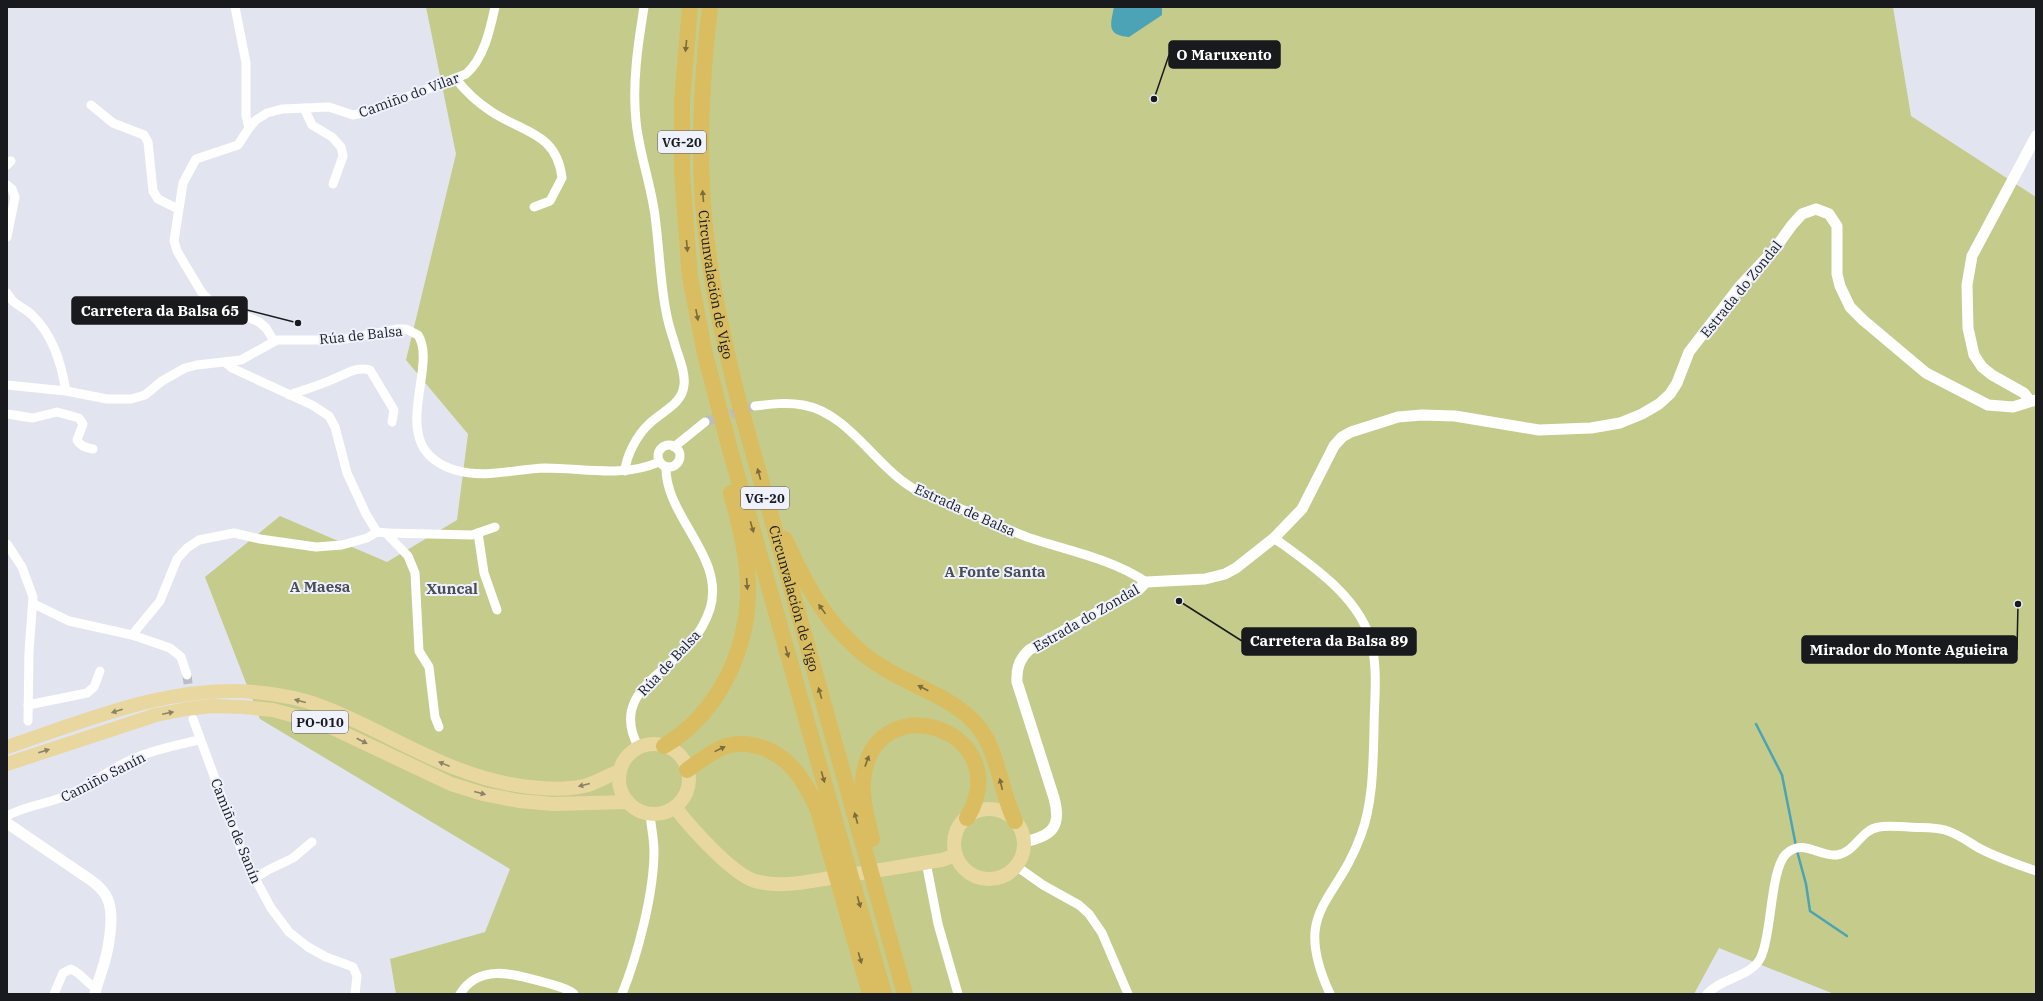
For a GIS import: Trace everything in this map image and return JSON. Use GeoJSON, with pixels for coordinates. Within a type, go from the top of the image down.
{"type":"FeatureCollection","features":[{"type":"Feature","properties":{"kind":"highway","name":"Circunvalación de Vigo"},"geometry":{"type":"LineString","coordinates":[[690,7],[683,81],[682,173],[690,277],[705,354],[731,453],[884,994]]}},
{"type":"Feature","properties":{"kind":"highway","name":"Circunvalación de Vigo"},"geometry":{"type":"LineString","coordinates":[[710,7],[704,62],[701,133],[702,187],[708,247],[724,343],[770,514],[905,994]]}},
{"type":"Feature","properties":{"kind":"highway"},"geometry":{"type":"LineString","coordinates":[[664,746],[682,734],[700,717],[724,684],[735,659],[745,620],[748,594],[746,565],[735,508],[709,407],[703,376],[705,354]]}},
{"type":"Feature","properties":{"kind":"highway"},"geometry":{"type":"LineString","coordinates":[[770,514],[783,534],[797,566],[817,601],[848,640],[886,670],[940,698],[959,710],[975,723],[988,741],[994,757],[1006,804],[1014,820]]}},
{"type":"Feature","properties":{"kind":"highway"},"geometry":{"type":"LineString","coordinates":[[900,977],[900,945],[868,820],[862,790],[867,761],[877,744],[896,730],[914,725],[934,726],[957,738],[972,756],[978,780],[974,806],[967,818]]}},
{"type":"Feature","properties":{"kind":"highway"},"geometry":{"type":"LineString","coordinates":[[687,770],[724,746],[739,744],[766,748],[787,761],[795,769],[810,793],[818,810],[870,994]]}},
{"type":"Feature","properties":{"kind":"main road","name":"PO-010"},"geometry":{"type":"LineString","coordinates":[[7,747],[151,701],[187,694],[223,691],[254,692],[286,697],[325,708],[439,763],[490,780],[518,786],[569,788],[586,785],[620,771]]}},
{"type":"Feature","properties":{"kind":"main road","name":"PO-010"},"geometry":{"type":"LineString","coordinates":[[7,764],[156,715],[212,706],[243,706],[285,712],[324,724],[451,784],[483,794],[518,801],[553,804],[628,802]]}},
{"type":"Feature","properties":{"kind":"main road"},"geometry":{"type":"LineString","coordinates":[[656,744],[664,746],[674,751],[682,759],[687,770],[689,780],[687,790],[682,800],[675,807],[667,812],[650,814],[634,808],[628,802],[620,788],[620,771],[628,755],[639,748],[656,744]]}},
{"type":"Feature","properties":{"kind":"main road"},"geometry":{"type":"LineString","coordinates":[[675,807],[720,856],[741,874],[754,880],[771,884],[812,881],[906,866],[956,855]]}},
{"type":"Feature","properties":{"kind":"main road"},"geometry":{"type":"LineString","coordinates":[[995,810],[1009,816],[1014,820],[1022,834],[1024,842],[1022,855],[1016,866],[1000,878],[980,878],[963,867],[956,855],[954,847],[957,831],[967,818],[980,811],[995,810]]}},
{"type":"Feature","properties":{"kind":"street"},"geometry":{"type":"LineString","coordinates":[[235,7],[246,63],[246,116],[249,128]]}},
{"type":"Feature","properties":{"kind":"street","name":"Camiño do Vilar"},"geometry":{"type":"LineString","coordinates":[[274,341],[266,328],[259,322],[230,308],[220,306],[210,301],[202,293],[175,246],[174,241],[178,209],[183,183],[196,159],[238,145],[256,120],[267,113],[282,109],[330,107],[353,115],[368,112],[466,74],[477,61],[489,32],[495,7]]}},
{"type":"Feature","properties":{"kind":"street"},"geometry":{"type":"LineString","coordinates":[[625,472],[626,461],[642,432],[649,423],[674,405],[681,396],[685,384],[667,317],[659,264],[655,216],[649,179],[636,122],[635,101],[637,57],[644,7]]}},
{"type":"Feature","properties":{"kind":"street"},"geometry":{"type":"LineString","coordinates":[[456,79],[479,103],[498,116],[546,141],[554,151],[562,178],[550,201],[534,207]]}},
{"type":"Feature","properties":{"kind":"street"},"geometry":{"type":"LineString","coordinates":[[91,105],[113,123],[144,135],[148,142],[152,191],[158,198],[178,209]]}},
{"type":"Feature","properties":{"kind":"street"},"geometry":{"type":"LineString","coordinates":[[304,108],[312,125],[332,137],[341,147],[344,156],[333,184]]}},
{"type":"Feature","properties":{"kind":"street"},"geometry":{"type":"LineString","coordinates":[[2033,401],[2020,390],[1992,375],[1982,367],[1974,355],[1968,328],[1967,285],[1972,256],[2036,136]]}},
{"type":"Feature","properties":{"kind":"street"},"geometry":{"type":"LineString","coordinates":[[7,185],[12,189],[15,196],[7,237]]}},
{"type":"Feature","properties":{"kind":"street","name":"Estrada do Zondal"},"geometry":{"type":"LineString","coordinates":[[1024,842],[1040,837],[1051,831],[1057,822],[1058,816],[1054,798],[1019,691],[1017,676],[1020,661],[1024,655],[1038,644],[1138,590],[1146,582],[1205,579],[1225,574],[1236,568],[1274,538],[1302,509],[1334,446],[1342,437],[1367,426],[1398,417],[1422,415],[1455,416],[1539,430],[1591,428],[1620,423],[1642,414],[1659,404],[1670,394],[1677,383],[1690,352],[1740,286],[1774,250],[1802,214],[1810,210],[1822,210],[1829,214],[1837,226],[1837,274],[1840,286],[1850,306],[1863,320],[1926,373],[1988,405],[2013,407],[2033,401]]}},
{"type":"Feature","properties":{"kind":"street"},"geometry":{"type":"LineString","coordinates":[[7,293],[17,306],[32,315],[50,338],[66,390]]}},
{"type":"Feature","properties":{"kind":"street","name":"Rúa de Balsa"},"geometry":{"type":"LineString","coordinates":[[7,385],[66,390],[107,400],[131,400],[145,395],[162,381],[185,368],[247,358],[274,341],[281,339],[340,340],[398,329],[414,332],[421,340],[424,360],[417,404],[420,442],[430,456],[446,467],[468,473],[486,475],[544,468],[625,472],[663,465],[672,498],[704,557],[709,572],[712,590],[710,608],[704,625],[693,640],[647,683],[635,699],[632,706],[630,721],[639,748]]}},
{"type":"Feature","properties":{"kind":"street"},"geometry":{"type":"LineString","coordinates":[[225,362],[232,368],[322,410],[329,416],[335,427],[347,472],[366,514],[381,532],[408,556],[415,573],[419,651],[429,666],[435,717],[439,727]]}},
{"type":"Feature","properties":{"kind":"street"},"geometry":{"type":"LineString","coordinates":[[289,395],[333,380],[353,370],[360,368],[370,370],[394,410],[392,422]]}},
{"type":"Feature","properties":{"kind":"street","name":"Estrada de Balsa"},"geometry":{"type":"LineString","coordinates":[[754,406],[785,403],[804,405],[818,410],[840,423],[889,470],[918,490],[1018,534],[1114,565],[1146,582]]}},
{"type":"Feature","properties":{"kind":"street"},"geometry":{"type":"LineString","coordinates":[[7,414],[33,418],[57,412],[79,418],[83,424],[77,440],[78,443],[93,449]]}},
{"type":"Feature","properties":{"kind":"street"},"geometry":{"type":"LineString","coordinates":[[674,447],[705,422]]}},
{"type":"Feature","properties":{"kind":"street"},"geometry":{"type":"LineString","coordinates":[[666,446],[674,447],[679,453],[679,460],[674,466],[663,465],[658,455],[661,448],[666,446]]}},
{"type":"Feature","properties":{"kind":"street"},"geometry":{"type":"LineString","coordinates":[[132,635],[160,601],[177,559],[187,548],[199,540],[234,533],[260,539],[316,547],[342,545],[367,538],[381,532],[478,534],[495,527]]}},
{"type":"Feature","properties":{"kind":"street"},"geometry":{"type":"LineString","coordinates":[[478,534],[484,573],[497,610]]}},
{"type":"Feature","properties":{"kind":"street"},"geometry":{"type":"LineString","coordinates":[[1274,538],[1334,585],[1353,606],[1369,634],[1375,663],[1374,740],[1368,814],[1353,856],[1319,911],[1314,931],[1318,961],[1330,994]]}},
{"type":"Feature","properties":{"kind":"street"},"geometry":{"type":"LineString","coordinates":[[7,544],[27,578],[31,588],[34,604],[29,652],[28,721]]}},
{"type":"Feature","properties":{"kind":"street"},"geometry":{"type":"LineString","coordinates":[[34,604],[70,621],[132,635],[176,652],[184,664],[187,675]]}},
{"type":"Feature","properties":{"kind":"street"},"geometry":{"type":"LineString","coordinates":[[28,705],[91,691],[98,680],[100,671]]}},
{"type":"Feature","properties":{"kind":"street","name":"Camiño de Sanín"},"geometry":{"type":"LineString","coordinates":[[193,719],[199,740],[254,879],[271,908],[289,932],[321,955],[353,967],[358,976],[355,994]]}},
{"type":"Feature","properties":{"kind":"street","name":"Camiño Sanín"},"geometry":{"type":"LineString","coordinates":[[7,816],[14,812],[50,803],[75,792],[133,758],[162,748],[199,740]]}},
{"type":"Feature","properties":{"kind":"street"},"geometry":{"type":"LineString","coordinates":[[622,994],[635,956],[649,896],[654,849],[650,814]]}},
{"type":"Feature","properties":{"kind":"street"},"geometry":{"type":"LineString","coordinates":[[7,823],[92,881],[106,896],[111,914],[110,930],[103,970],[96,991],[78,972],[71,969],[63,974],[54,994]]}},
{"type":"Feature","properties":{"kind":"street"},"geometry":{"type":"LineString","coordinates":[[1707,994],[1716,985],[1750,969],[1761,957],[1778,873],[1786,854],[1796,848],[1805,847],[1833,856],[1842,854],[1851,849],[1864,834],[1873,828],[1886,825],[1943,830],[1964,837],[1977,847],[1992,854],[2036,871]]}},
{"type":"Feature","properties":{"kind":"street"},"geometry":{"type":"LineString","coordinates":[[254,879],[268,870],[293,858],[312,842]]}},
{"type":"Feature","properties":{"kind":"street"},"geometry":{"type":"LineString","coordinates":[[926,862],[938,924],[958,994]]}},
{"type":"Feature","properties":{"kind":"street"},"geometry":{"type":"LineString","coordinates":[[1016,866],[1089,914],[1102,933],[1128,994]]}},
{"type":"Feature","properties":{"kind":"street"},"geometry":{"type":"LineString","coordinates":[[460,994],[473,980],[483,975],[499,973],[512,974],[556,986],[574,994]]}},
{"type":"Feature","properties":{"kind":"green space"},"geometry":{"type":"Polygon","coordinates":[[[426,7],[1893,7],[1911,116],[2036,197],[2036,994],[1834,994],[1719,948],[1694,994],[396,994],[390,959],[485,932],[510,869],[260,719],[205,577],[280,516],[387,562],[457,520],[468,434],[406,360],[456,154],[426,7]]]}},
{"type":"Feature","properties":{"kind":"water"},"geometry":{"type":"Polygon","coordinates":[[[1114,7],[1162,7],[1162,15],[1129,37],[1122,36],[1114,32],[1112,28],[1111,24],[1114,7]]]}},
{"type":"Feature","properties":{"kind":"waterway"},"geometry":{"type":"LineString","coordinates":[[1756,724],[1782,775],[1796,846]]}},
{"type":"Feature","properties":{"kind":"waterway"},"geometry":{"type":"LineString","coordinates":[[1797,851],[1806,884],[1810,911],[1847,936]]}},
{"type":"Feature","properties":{"kind":"tunnel"},"geometry":{"type":"LineString","coordinates":[[705,422],[755,406]]}},
{"type":"Feature","properties":{"kind":"tunnel"},"geometry":{"type":"LineString","coordinates":[[187,675],[190,699]]}},
{"type":"Feature","properties":{"kind":"place","name":"O Maruxento"},"geometry":{"type":"Point","coordinates":[1154,99]}},
{"type":"Feature","properties":{"kind":"place","name":"Carretera da Balsa 65"},"geometry":{"type":"Point","coordinates":[298,323]}},
{"type":"Feature","properties":{"kind":"place","name":"Carretera da Balsa 89"},"geometry":{"type":"Point","coordinates":[1179,601]}},
{"type":"Feature","properties":{"kind":"place","name":"Mirador do Monte Aguieira"},"geometry":{"type":"Point","coordinates":[2018,604]}},
{"type":"Feature","properties":{"kind":"district","name":"A Fonte Santa"},"geometry":{"type":"Point","coordinates":[995,572]}},
{"type":"Feature","properties":{"kind":"district","name":"A Maesa"},"geometry":{"type":"Point","coordinates":[320,587]}},
{"type":"Feature","properties":{"kind":"district","name":"Xuncal"},"geometry":{"type":"Point","coordinates":[452,589]}}]}
